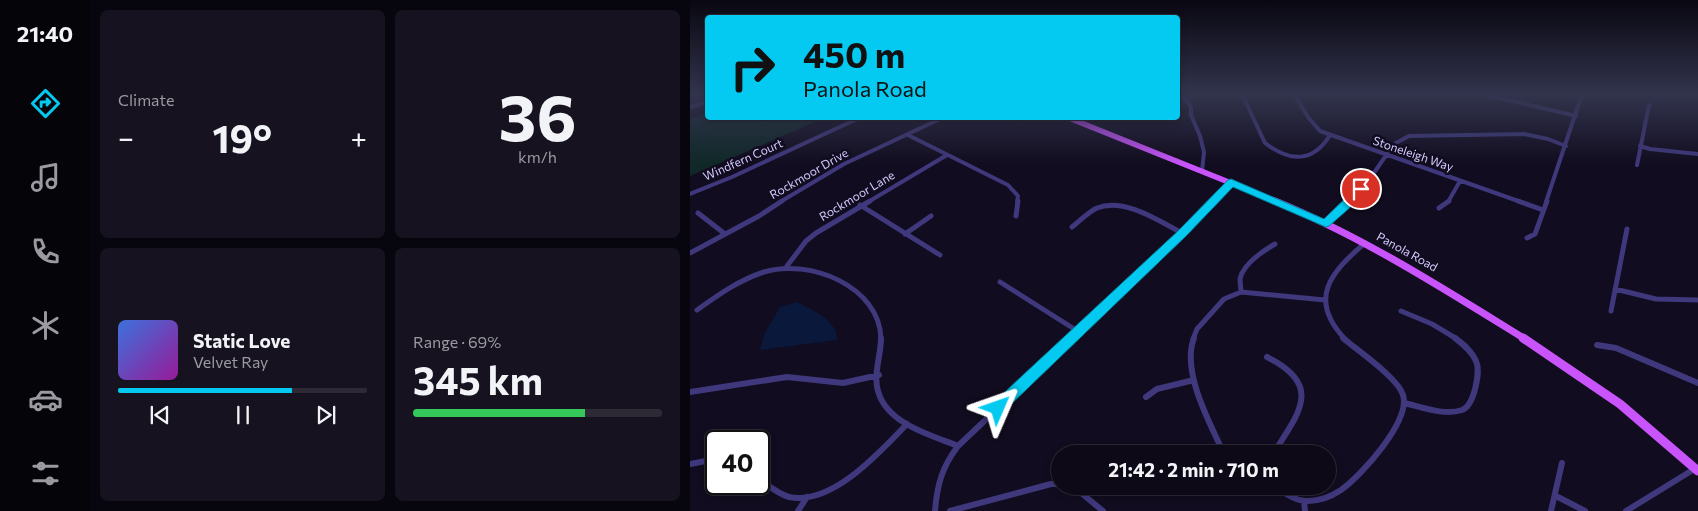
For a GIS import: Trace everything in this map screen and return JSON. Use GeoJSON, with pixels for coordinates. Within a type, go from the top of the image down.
{"type":"FeatureCollection","features":[{"type":"Feature","properties":{"kind":"main road","name":"Panola Road"},"geometry":{"type":"LineString","coordinates":[[1073,120],[1231,182],[1326,223],[1423,275],[1551,355],[1620,404],[1697,469]]}},
{"type":"Feature","properties":{"kind":"street"},"geometry":{"type":"LineString","coordinates":[[1192,118],[1204,152],[1202,171]]}},
{"type":"Feature","properties":{"kind":"street"},"geometry":{"type":"LineString","coordinates":[[1253,118],[1265,143],[1298,158],[1313,156],[1320,150],[1330,135]]}},
{"type":"Feature","properties":{"kind":"street","name":"Stoneleigh Way"},"geometry":{"type":"LineString","coordinates":[[1309,118],[1315,128],[1330,135],[1544,210]]}},
{"type":"Feature","properties":{"kind":"street"},"geometry":{"type":"LineString","coordinates":[[1527,238],[1535,234],[1575,118]]}},
{"type":"Feature","properties":{"kind":"street"},"geometry":{"type":"LineString","coordinates":[[1637,165],[1647,118]]}},
{"type":"Feature","properties":{"kind":"street","name":"Windfern Court"},"geometry":{"type":"LineString","coordinates":[[690,194],[732,177],[855,120]]}},
{"type":"Feature","properties":{"kind":"street","name":"Rockmoor Drive"},"geometry":{"type":"LineString","coordinates":[[690,253],[844,164],[938,120]]}},
{"type":"Feature","properties":{"kind":"street"},"geometry":{"type":"LineString","coordinates":[[1326,223],[1350,201],[1399,141],[1419,135],[1524,134],[1548,139],[1566,146]]}},
{"type":"Feature","properties":{"kind":"street"},"geometry":{"type":"LineString","coordinates":[[908,135],[1008,184],[1018,196],[1016,216]]}},
{"type":"Feature","properties":{"kind":"street"},"geometry":{"type":"LineString","coordinates":[[1640,146],[1650,149],[1698,154]]}},
{"type":"Feature","properties":{"kind":"street","name":"Rockmoor Lane"},"geometry":{"type":"LineString","coordinates":[[787,266],[806,241],[816,233],[860,205],[947,155]]}},
{"type":"Feature","properties":{"kind":"street"},"geometry":{"type":"LineString","coordinates":[[1439,208],[1447,204],[1460,181]]}},
{"type":"Feature","properties":{"kind":"street"},"geometry":{"type":"LineString","coordinates":[[935,511],[937,483],[944,464],[958,446],[1182,234],[1231,182]]}},
{"type":"Feature","properties":{"kind":"street"},"geometry":{"type":"LineString","coordinates":[[860,205],[940,255]]}},
{"type":"Feature","properties":{"kind":"street"},"geometry":{"type":"LineString","coordinates":[[1072,227],[1097,208],[1114,205],[1161,223],[1182,234]]}},
{"type":"Feature","properties":{"kind":"street"},"geometry":{"type":"LineString","coordinates":[[698,213],[724,234]]}},
{"type":"Feature","properties":{"kind":"street"},"geometry":{"type":"LineString","coordinates":[[906,234],[931,216]]}},
{"type":"Feature","properties":{"kind":"street"},"geometry":{"type":"LineString","coordinates":[[1611,311],[1627,229]]}},
{"type":"Feature","properties":{"kind":"street"},"geometry":{"type":"LineString","coordinates":[[1241,292],[1240,281],[1243,274],[1262,251],[1275,244]]}},
{"type":"Feature","properties":{"kind":"street"},"geometry":{"type":"LineString","coordinates":[[1289,495],[1304,501],[1313,500],[1339,491],[1353,479],[1389,438],[1400,417],[1404,396],[1400,389],[1390,377],[1339,335],[1330,322],[1325,300],[1328,285],[1337,268],[1365,244]]}},
{"type":"Feature","properties":{"kind":"street"},"geometry":{"type":"LineString","coordinates":[[697,310],[739,281],[756,274],[787,266],[808,269],[848,286],[875,312],[882,338],[877,384],[880,398],[891,412],[907,424],[958,446]]}},
{"type":"Feature","properties":{"kind":"street"},"geometry":{"type":"LineString","coordinates":[[1000,282],[1079,332]]}},
{"type":"Feature","properties":{"kind":"street"},"geometry":{"type":"LineString","coordinates":[[1615,289],[1652,300],[1674,302],[1698,300]]}},
{"type":"Feature","properties":{"kind":"street"},"geometry":{"type":"LineString","coordinates":[[1220,445],[1202,406],[1190,361],[1190,345],[1197,329],[1224,299],[1241,292],[1325,300]]}},
{"type":"Feature","properties":{"kind":"street"},"geometry":{"type":"LineString","coordinates":[[1401,311],[1416,315],[1459,341],[1474,356],[1478,368],[1470,405],[1464,410],[1441,410],[1404,403]]}},
{"type":"Feature","properties":{"kind":"street"},"geometry":{"type":"LineString","coordinates":[[1597,345],[1616,348],[1698,383]]}},
{"type":"Feature","properties":{"kind":"street"},"geometry":{"type":"LineString","coordinates":[[1267,356],[1292,372],[1299,383],[1302,395],[1298,412],[1278,445]]}},
{"type":"Feature","properties":{"kind":"street"},"geometry":{"type":"LineString","coordinates":[[690,392],[787,377],[843,383],[878,375]]}},
{"type":"Feature","properties":{"kind":"street"},"geometry":{"type":"LineString","coordinates":[[1146,397],[1157,389],[1194,380]]}},
{"type":"Feature","properties":{"kind":"street"},"geometry":{"type":"LineString","coordinates":[[770,486],[791,498],[807,496],[831,488],[853,474],[882,450],[907,424]]}},
{"type":"Feature","properties":{"kind":"street"},"geometry":{"type":"LineString","coordinates":[[690,464],[705,461]]}},
{"type":"Feature","properties":{"kind":"street"},"geometry":{"type":"LineString","coordinates":[[1552,511],[1562,463]]}},
{"type":"Feature","properties":{"kind":"street"},"geometry":{"type":"LineString","coordinates":[[1626,511],[1697,469]]}},
{"type":"Feature","properties":{"kind":"street"},"geometry":{"type":"LineString","coordinates":[[950,511],[1051,484]]}},
{"type":"Feature","properties":{"kind":"street"},"geometry":{"type":"LineString","coordinates":[[1084,495],[1104,511]]}},
{"type":"Feature","properties":{"kind":"street"},"geometry":{"type":"LineString","coordinates":[[798,511],[807,496]]}},
{"type":"Feature","properties":{"kind":"street"},"geometry":{"type":"LineString","coordinates":[[1556,496],[1585,511]]}},
{"type":"Feature","properties":{"kind":"street"},"geometry":{"type":"LineString","coordinates":[[1304,501],[1305,511]]}},
{"type":"Feature","properties":{"kind":"green space"},"geometry":{"type":"Polygon","coordinates":[[[705,118],[705,120],[819,120],[690,176],[690,119],[705,118]]]}},
{"type":"Feature","properties":{"kind":"water"},"geometry":{"type":"Polygon","coordinates":[[[797,302],[817,312],[829,321],[836,333],[837,340],[760,350],[765,333],[780,307],[797,302]]]}},
{"type":"Feature","properties":{"kind":"route"},"geometry":{"type":"LineString","coordinates":[[998,408],[1182,234],[1231,182],[1326,223],[1361,189]]}}]}
